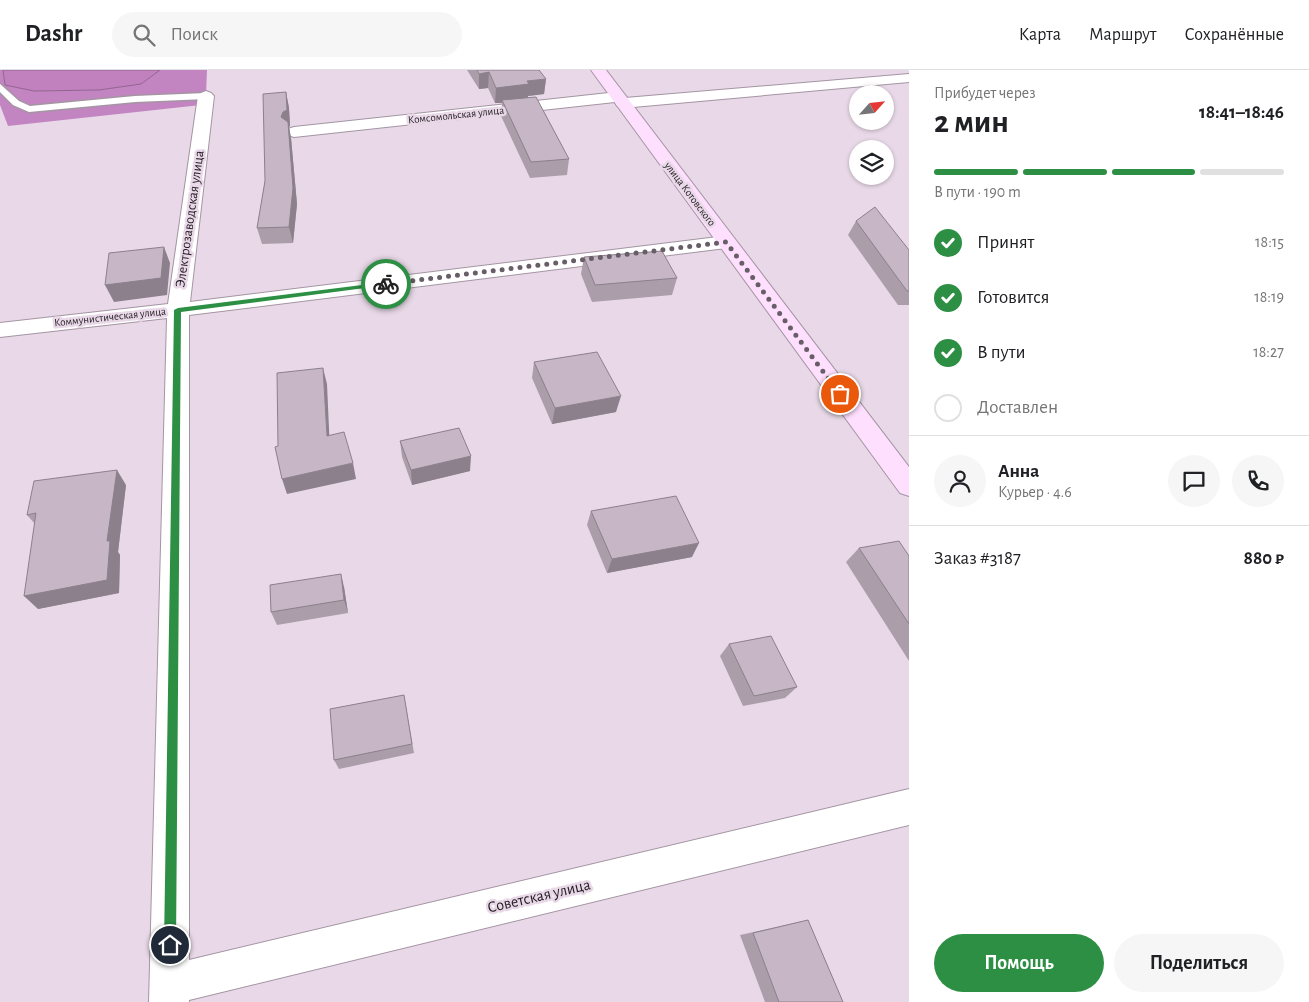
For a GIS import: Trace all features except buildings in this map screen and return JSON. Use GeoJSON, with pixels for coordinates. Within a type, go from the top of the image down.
{"type":"FeatureCollection","features":[{"type":"Feature","properties":{"kind":"main road","name":"улица Котовского"},"geometry":{"type":"LineString","coordinates":[[598,70],[909,486]]}},
{"type":"Feature","properties":{"kind":"street","name":"Комсомольская улица"},"geometry":{"type":"LineString","coordinates":[[294,132],[620,100],[909,78]]}},
{"type":"Feature","properties":{"kind":"street","name":"Электрозаводская улица"},"geometry":{"type":"LineString","coordinates":[[169,993],[178,310],[206,96]]}},
{"type":"Feature","properties":{"kind":"street","name":"Коммунистическая улица"},"geometry":{"type":"LineString","coordinates":[[0,330],[178,310],[726,242]]}},
{"type":"Feature","properties":{"kind":"street","name":"Советская улица"},"geometry":{"type":"LineString","coordinates":[[169,993],[909,807]]}},
{"type":"Feature","properties":{"kind":"lane"},"geometry":{"type":"LineString","coordinates":[[0,87],[16,103],[29,109],[135,99],[206,96]]}},
{"type":"Feature","properties":{"kind":"shaded area"},"geometry":{"type":"Polygon","coordinates":[[[0,70],[3,70],[5,85],[34,91],[99,90],[141,84],[160,70],[207,70],[206,96],[201,105],[8,126],[0,105],[0,70]]]}},
{"type":"Feature","properties":{"kind":"shaded area"},"geometry":{"type":"Polygon","coordinates":[[[3,70],[160,70],[141,84],[99,90],[34,91],[5,85],[3,70]]]}},
{"type":"Feature","properties":{"kind":"way so far"},"geometry":{"type":"LineString","coordinates":[[386,284],[726,242],[840,394]]}},
{"type":"Feature","properties":{"kind":"route"},"geometry":{"type":"LineString","coordinates":[[170,945],[178,310],[386,284]]}}]}
